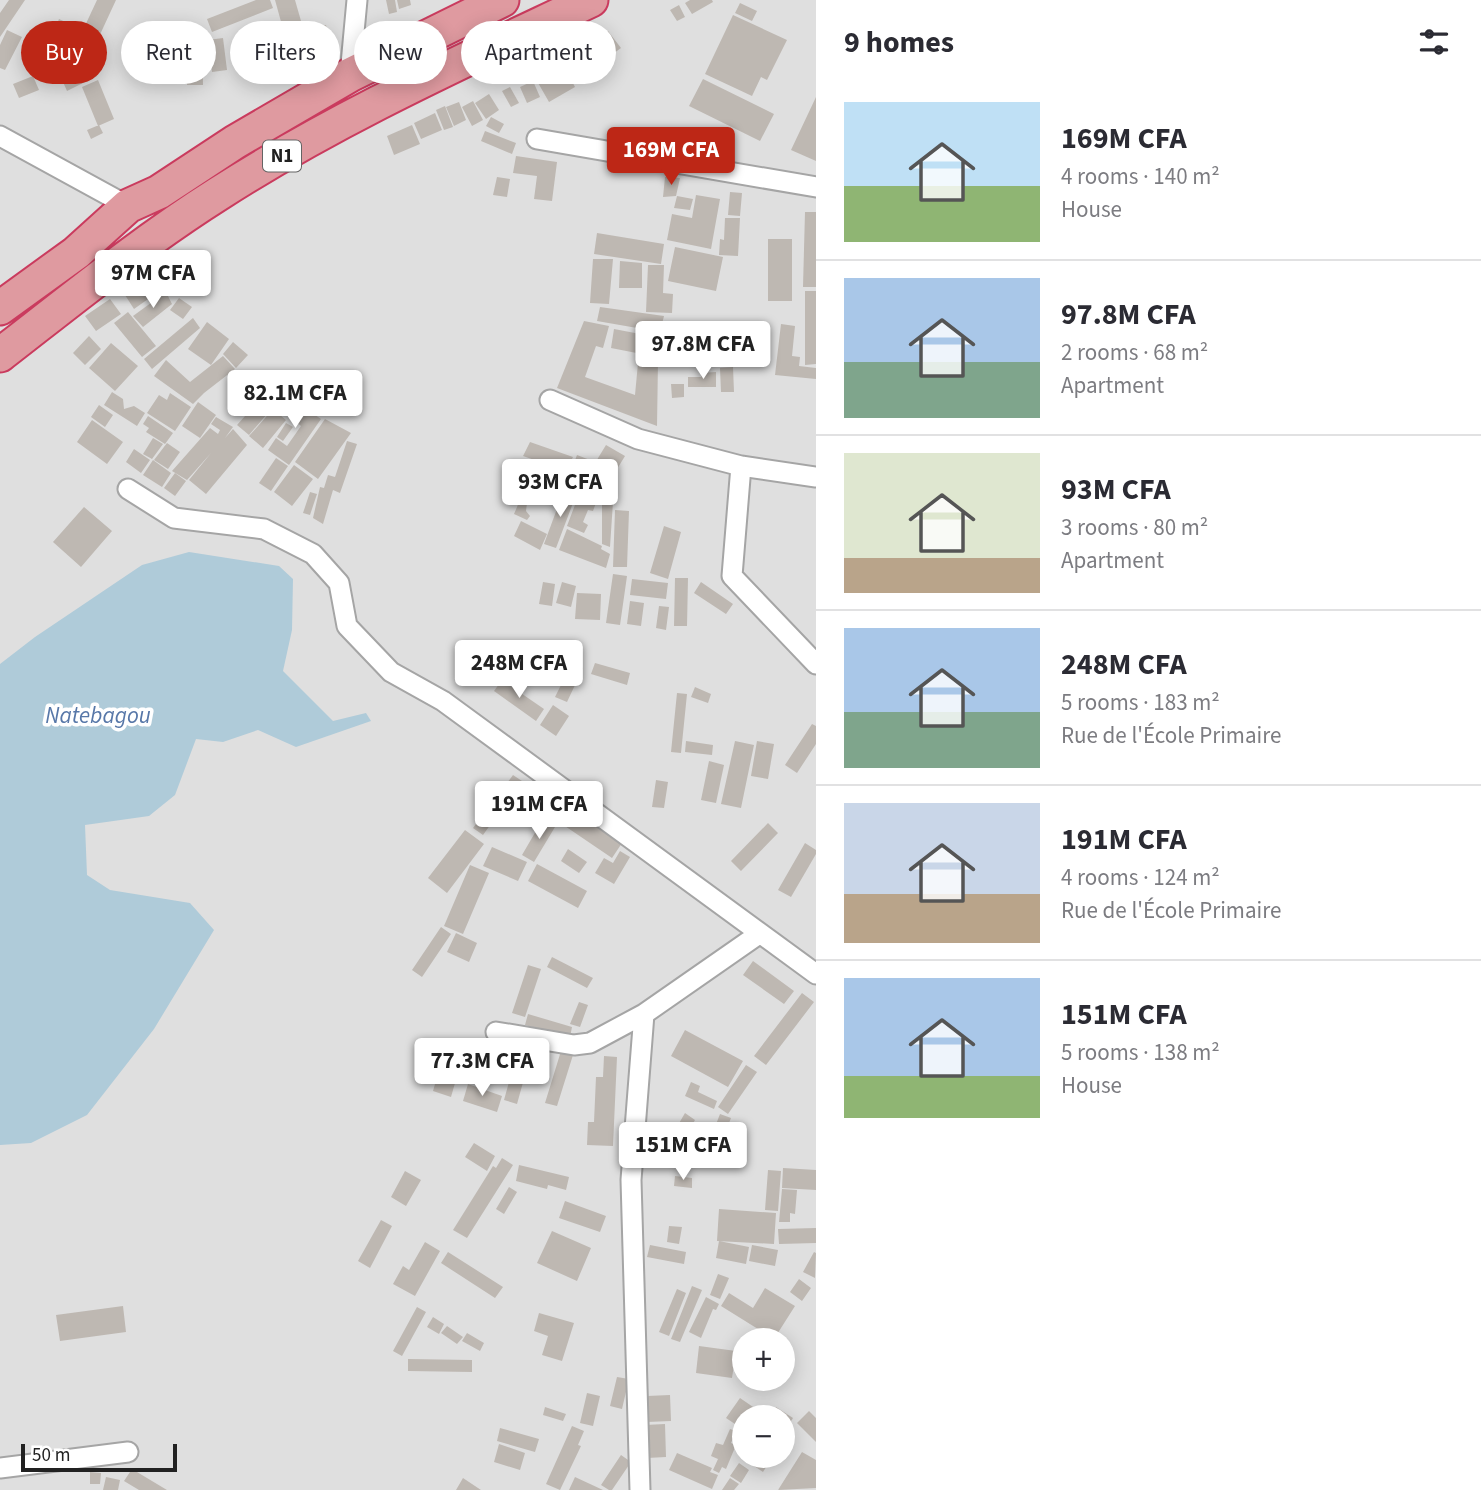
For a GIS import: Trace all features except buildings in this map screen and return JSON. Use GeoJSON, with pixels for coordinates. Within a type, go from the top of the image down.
{"type":"FeatureCollection","features":[{"type":"Feature","properties":{"kind":"highway","name":"N1"},"geometry":{"type":"LineString","coordinates":[[0,308],[76,253],[128,206],[159,192],[235,142],[350,75],[502,0]]}},
{"type":"Feature","properties":{"kind":"highway","name":"N1"},"geometry":{"type":"LineString","coordinates":[[0,355],[91,284],[218,194],[368,109],[591,0]]}},
{"type":"Feature","properties":{"kind":"street"},"geometry":{"type":"LineString","coordinates":[[350,75],[357,0]]}},
{"type":"Feature","properties":{"kind":"street"},"geometry":{"type":"LineString","coordinates":[[0,136],[128,206]]}},
{"type":"Feature","properties":{"kind":"street"},"geometry":{"type":"LineString","coordinates":[[537,139],[816,187]]}},
{"type":"Feature","properties":{"kind":"street"},"geometry":{"type":"LineString","coordinates":[[550,400],[638,439],[741,466],[816,477]]}},
{"type":"Feature","properties":{"kind":"street"},"geometry":{"type":"LineString","coordinates":[[741,466],[732,576],[816,664]]}},
{"type":"Feature","properties":{"kind":"street"},"geometry":{"type":"LineString","coordinates":[[128,489],[174,518],[264,529],[313,554],[339,583],[347,626],[391,672],[443,701],[816,974]]}},
{"type":"Feature","properties":{"kind":"street"},"geometry":{"type":"LineString","coordinates":[[496,1032],[582,1045],[644,1014],[759,934]]}},
{"type":"Feature","properties":{"kind":"street"},"geometry":{"type":"LineString","coordinates":[[640,1490],[631,1180],[644,1014]]}},
{"type":"Feature","properties":{"kind":"street"},"geometry":{"type":"LineString","coordinates":[[0,1468],[128,1452]]}},
{"type":"Feature","properties":{"kind":"shaded area"},"geometry":{"type":"Polygon","coordinates":[[[0,0],[816,0],[816,1490],[0,1490],[0,0]]]}},
{"type":"Feature","properties":{"kind":"water","name":"Natebagou"},"geometry":{"type":"Polygon","coordinates":[[[189,552],[279,566],[293,579],[292,630],[283,671],[333,721],[366,713],[371,721],[296,747],[258,730],[223,742],[196,739],[175,795],[149,816],[85,825],[87,875],[110,890],[190,903],[214,930],[154,1029],[87,1115],[31,1143],[0,1145],[0,664],[35,637],[142,565],[189,552]]]}}]}
